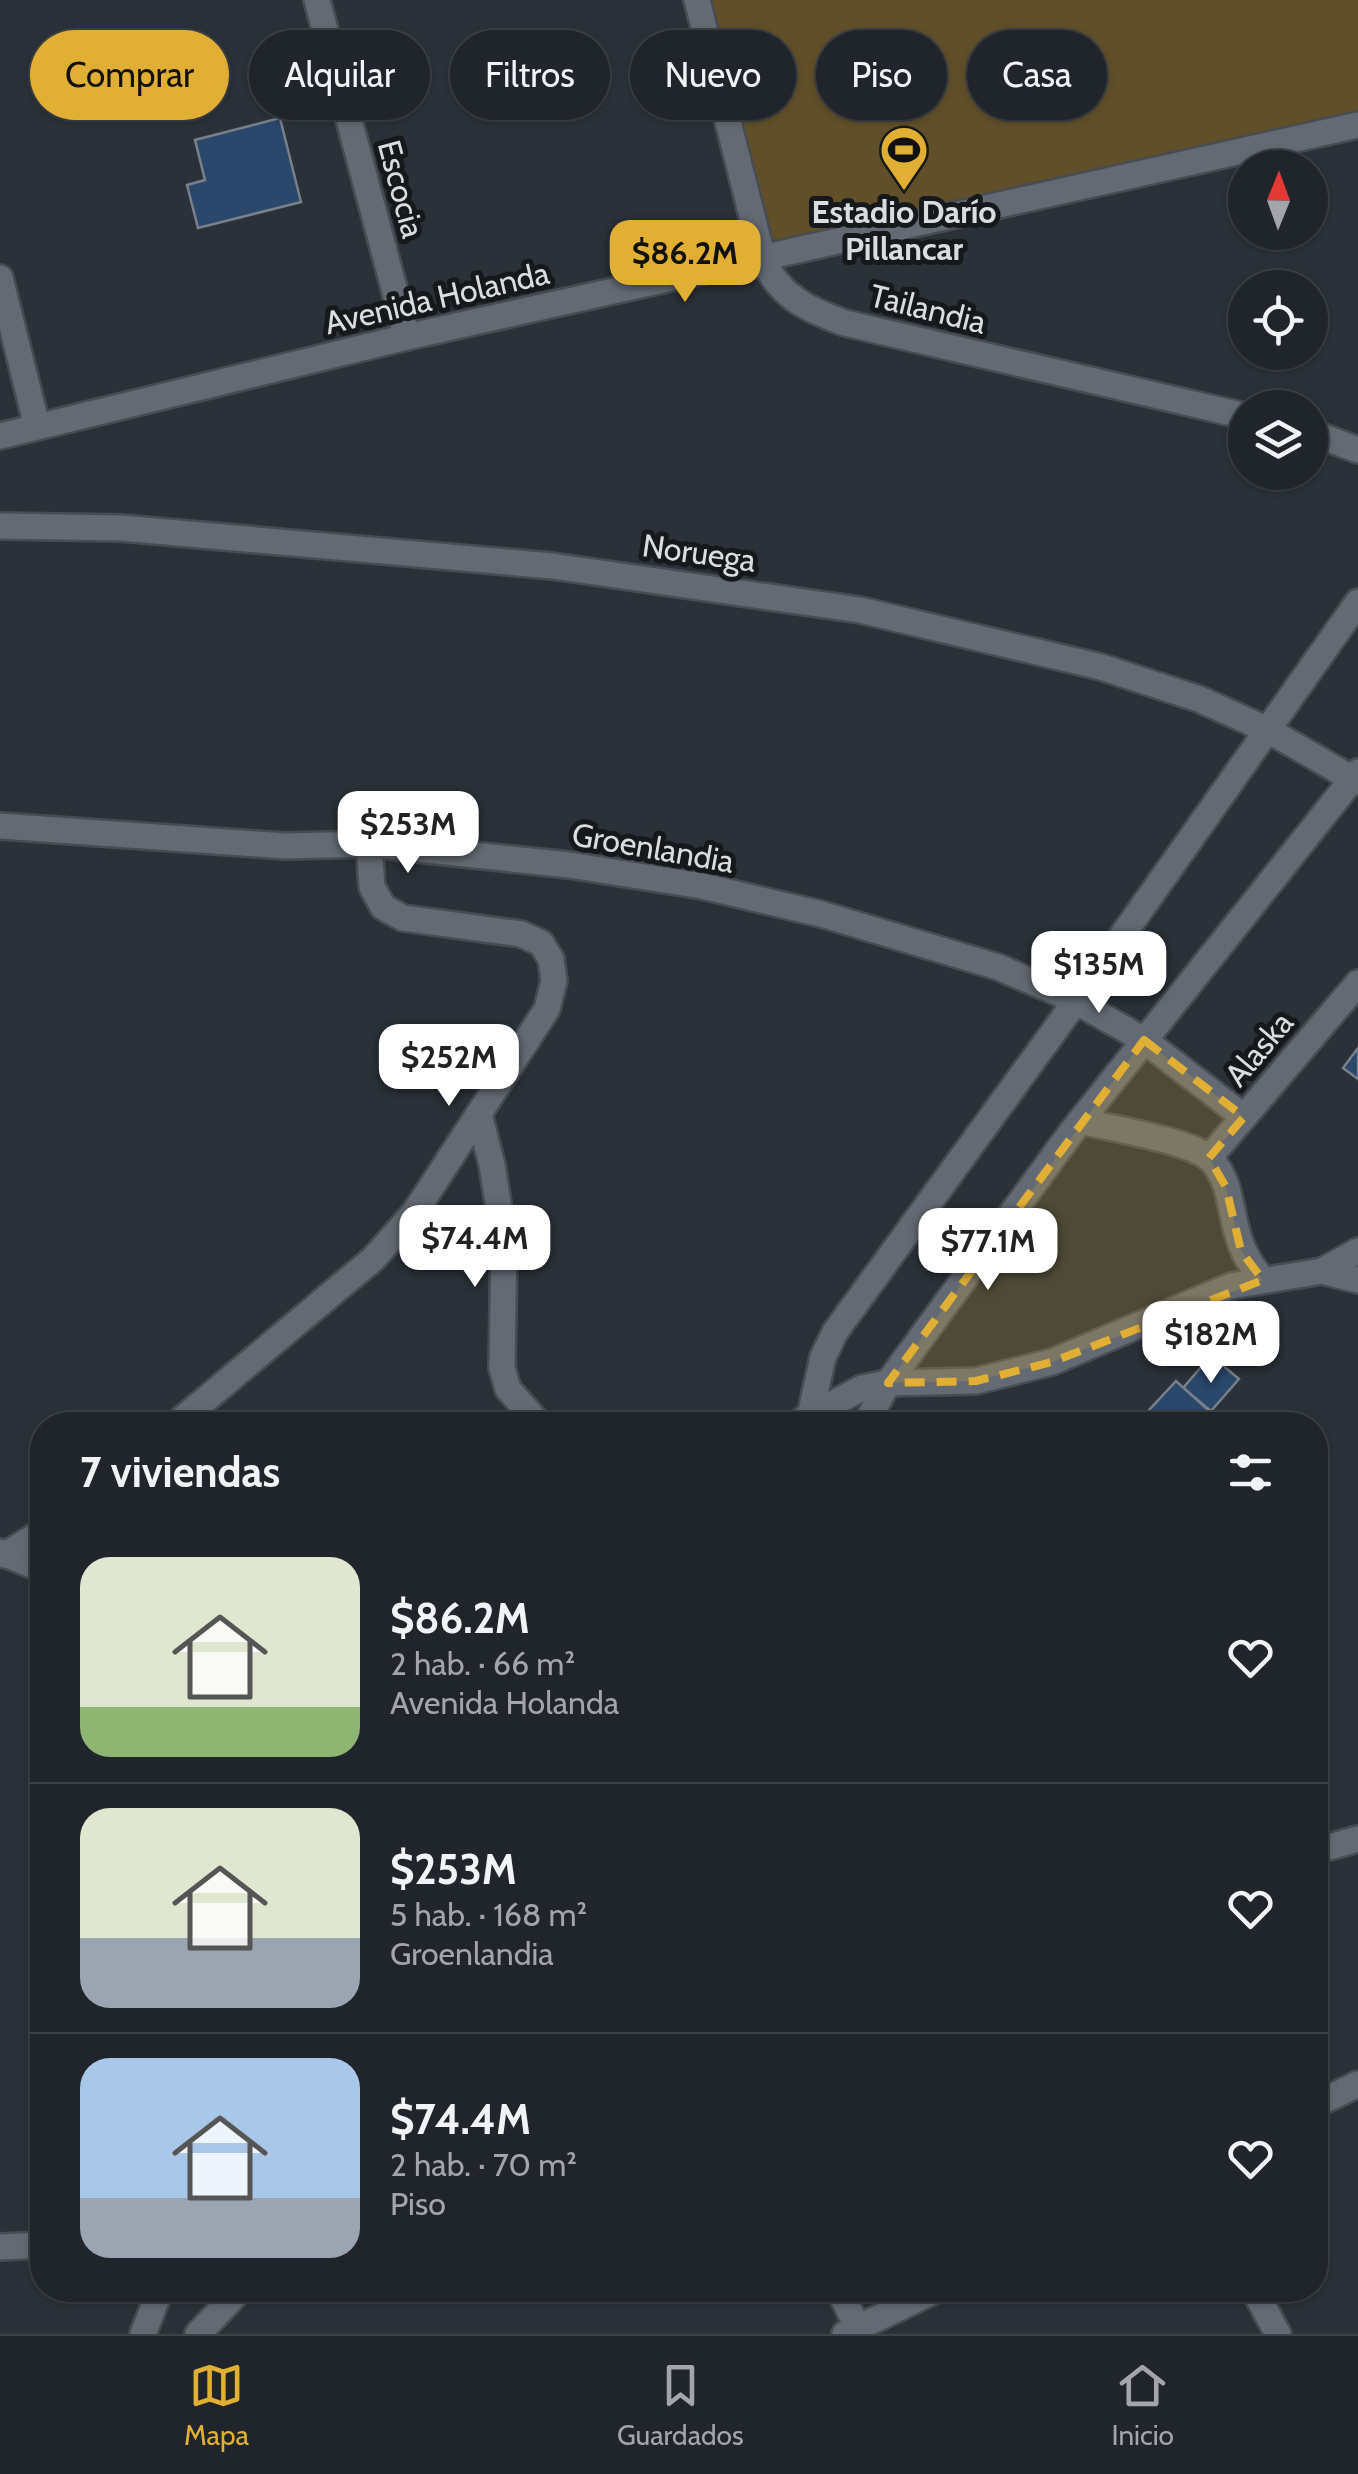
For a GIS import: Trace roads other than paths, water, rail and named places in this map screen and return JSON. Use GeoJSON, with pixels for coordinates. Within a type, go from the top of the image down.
{"type":"FeatureCollection","features":[{"type":"Feature","properties":{"kind":"street","name":"Escocia"},"geometry":{"type":"LineString","coordinates":[[317,0],[407,337]]}},
{"type":"Feature","properties":{"kind":"street","name":"Tailandia"},"geometry":{"type":"LineString","coordinates":[[698,0],[764,259],[770,276],[789,296],[810,310],[845,323],[1228,412]]}},
{"type":"Feature","properties":{"kind":"street","name":"Avenida Holanda"},"geometry":{"type":"LineString","coordinates":[[0,436],[407,337],[1358,125]]}},
{"type":"Feature","properties":{"kind":"street"},"geometry":{"type":"LineString","coordinates":[[0,278],[38,426]]}},
{"type":"Feature","properties":{"kind":"street"},"geometry":{"type":"LineString","coordinates":[[1328,439],[1358,450]]}},
{"type":"Feature","properties":{"kind":"street","name":"Noruega"},"geometry":{"type":"LineString","coordinates":[[0,526],[122,528],[552,566],[860,610],[1101,667],[1199,698],[1356,778]]}},
{"type":"Feature","properties":{"kind":"street"},"geometry":{"type":"LineString","coordinates":[[805,1412],[835,1332],[1076,1001],[1358,602]]}},
{"type":"Feature","properties":{"kind":"street"},"geometry":{"type":"LineString","coordinates":[[872,1412],[888,1383],[1081,1121],[1356,778]]}},
{"type":"Feature","properties":{"kind":"street","name":"Groenlandia"},"geometry":{"type":"LineString","coordinates":[[0,826],[285,846],[369,844],[570,865],[702,886],[821,914],[998,967],[1076,1001],[1144,1040],[1244,1116]]}},
{"type":"Feature","properties":{"kind":"street"},"geometry":{"type":"LineString","coordinates":[[190,1412],[372,1259],[414,1212],[547,1010],[554,981],[551,959],[540,944],[520,934],[403,918],[383,907],[372,887],[369,844]]}},
{"type":"Feature","properties":{"kind":"street","name":"Alaska"},"geometry":{"type":"LineString","coordinates":[[1209,1158],[1358,982]]}},
{"type":"Feature","properties":{"kind":"street"},"geometry":{"type":"LineString","coordinates":[[479,1114],[504,1240],[502,1368],[508,1389],[528,1412]]}},
{"type":"Feature","properties":{"kind":"street"},"geometry":{"type":"LineString","coordinates":[[1081,1121],[1191,1148],[1209,1158],[1226,1186],[1241,1251],[1263,1280]]}},
{"type":"Feature","properties":{"kind":"street"},"geometry":{"type":"LineString","coordinates":[[817,1412],[862,1388],[888,1383],[976,1381],[1052,1362],[1232,1286],[1322,1270],[1358,1251]]}},
{"type":"Feature","properties":{"kind":"street"},"geometry":{"type":"LineString","coordinates":[[1322,1270],[1358,1280]]}},
{"type":"Feature","properties":{"kind":"street"},"geometry":{"type":"LineString","coordinates":[[2,1554],[30,1539]]}},
{"type":"Feature","properties":{"kind":"street"},"geometry":{"type":"LineString","coordinates":[[2,1554],[30,1564]]}},
{"type":"Feature","properties":{"kind":"street"},"geometry":{"type":"LineString","coordinates":[[1328,1848],[1358,1840]]}},
{"type":"Feature","properties":{"kind":"street"},"geometry":{"type":"LineString","coordinates":[[1328,2099],[1358,2084]]}},
{"type":"Feature","properties":{"kind":"street"},"geometry":{"type":"LineString","coordinates":[[0,2247],[30,2246]]}},
{"type":"Feature","properties":{"kind":"street"},"geometry":{"type":"LineString","coordinates":[[142,2334],[155,2302]]}},
{"type":"Feature","properties":{"kind":"street"},"geometry":{"type":"LineString","coordinates":[[198,2334],[229,2302]]}},
{"type":"Feature","properties":{"kind":"street"},"geometry":{"type":"LineString","coordinates":[[843,2302],[854,2332],[913,2302]]}},
{"type":"Feature","properties":{"kind":"street"},"geometry":{"type":"LineString","coordinates":[[1261,2302],[1278,2334]]}},
{"type":"Feature","properties":{"kind":"place","name":"Estadio Darío Pillancar"},"geometry":{"type":"Point","coordinates":[904,192]}}]}
